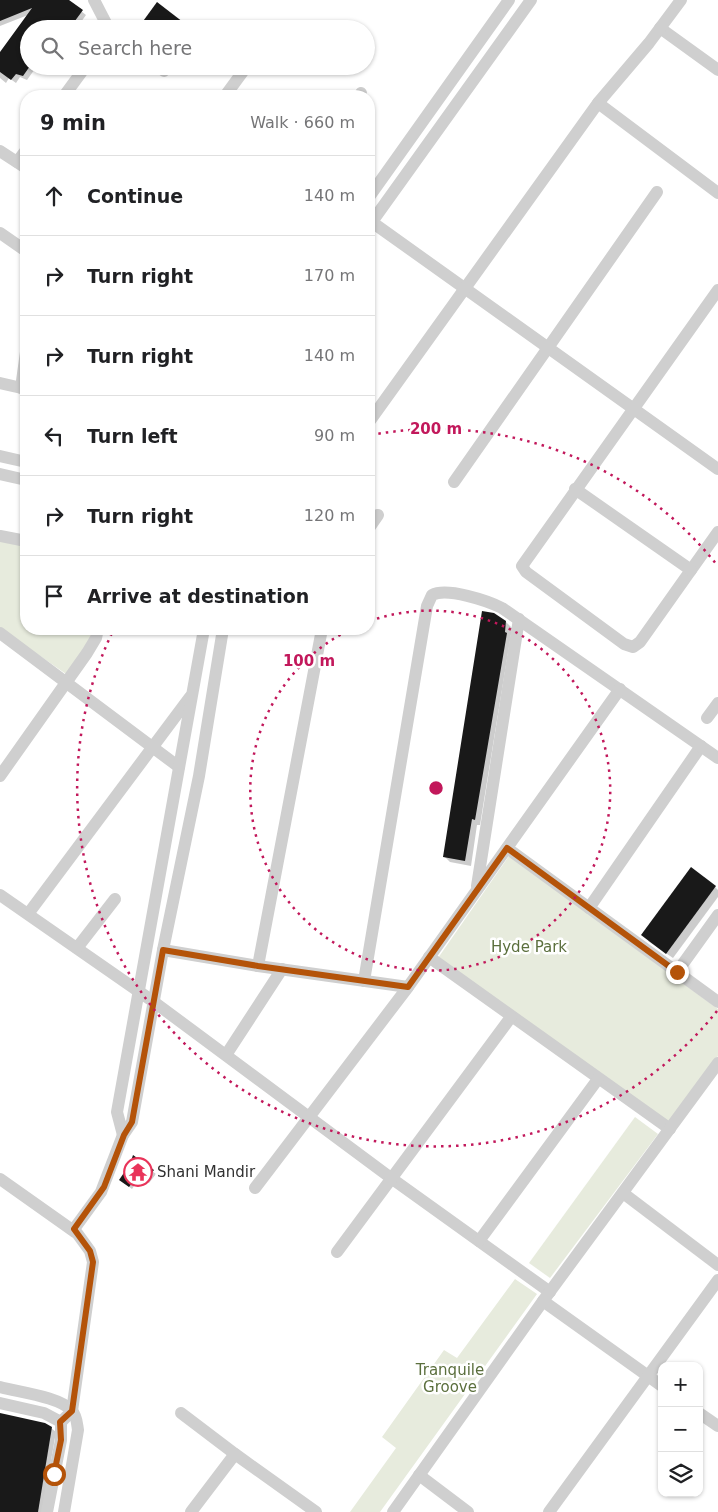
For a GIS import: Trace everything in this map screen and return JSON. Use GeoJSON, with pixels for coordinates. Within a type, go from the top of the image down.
{"type":"FeatureCollection","features":[{"type":"Feature","properties":{"kind":"street"},"geometry":{"type":"LineString","coordinates":[[94,0],[104,20]]}},
{"type":"Feature","properties":{"kind":"street"},"geometry":{"type":"LineString","coordinates":[[375,190],[509,0]]}},
{"type":"Feature","properties":{"kind":"street"},"geometry":{"type":"LineString","coordinates":[[375,216],[531,0]]}},
{"type":"Feature","properties":{"kind":"street"},"geometry":{"type":"LineString","coordinates":[[375,414],[598,103],[660,28],[680,0]]}},
{"type":"Feature","properties":{"kind":"street"},"geometry":{"type":"LineString","coordinates":[[660,28],[718,70]]}},
{"type":"Feature","properties":{"kind":"street"},"geometry":{"type":"LineString","coordinates":[[68,90],[79,75]]}},
{"type":"Feature","properties":{"kind":"street"},"geometry":{"type":"LineString","coordinates":[[229,90],[240,75]]}},
{"type":"Feature","properties":{"kind":"street"},"geometry":{"type":"LineString","coordinates":[[598,103],[718,193]]}},
{"type":"Feature","properties":{"kind":"street"},"geometry":{"type":"LineString","coordinates":[[0,150],[20,164]]}},
{"type":"Feature","properties":{"kind":"street"},"geometry":{"type":"LineString","coordinates":[[454,482],[549,349],[657,192]]}},
{"type":"Feature","properties":{"kind":"street"},"geometry":{"type":"LineString","coordinates":[[375,226],[465,288],[718,470]]}},
{"type":"Feature","properties":{"kind":"street"},"geometry":{"type":"LineString","coordinates":[[0,233],[20,248]]}},
{"type":"Feature","properties":{"kind":"street"},"geometry":{"type":"LineString","coordinates":[[718,290],[522,566],[526,572],[624,644],[633,647],[640,642],[718,532]]}},
{"type":"Feature","properties":{"kind":"street"},"geometry":{"type":"LineString","coordinates":[[0,383],[20,387]]}},
{"type":"Feature","properties":{"kind":"street"},"geometry":{"type":"LineString","coordinates":[[0,456],[20,461]]}},
{"type":"Feature","properties":{"kind":"street"},"geometry":{"type":"LineString","coordinates":[[0,474],[20,479]]}},
{"type":"Feature","properties":{"kind":"street"},"geometry":{"type":"LineString","coordinates":[[575,489],[691,570]]}},
{"type":"Feature","properties":{"kind":"street"},"geometry":{"type":"LineString","coordinates":[[375,519],[378,515]]}},
{"type":"Feature","properties":{"kind":"street"},"geometry":{"type":"LineString","coordinates":[[0,536],[20,540]]}},
{"type":"Feature","properties":{"kind":"street"},"geometry":{"type":"LineString","coordinates":[[364,981],[429,599],[437,592],[479,599],[502,608],[718,758]]}},
{"type":"Feature","properties":{"kind":"street"},"geometry":{"type":"LineString","coordinates":[[477,890],[519,619]]}},
{"type":"Feature","properties":{"kind":"street"},"geometry":{"type":"LineString","coordinates":[[0,633],[67,681],[180,767]]}},
{"type":"Feature","properties":{"kind":"street"},"geometry":{"type":"LineString","coordinates":[[0,776],[92,646],[96,635]]}},
{"type":"Feature","properties":{"kind":"street"},"geometry":{"type":"LineString","coordinates":[[124,1135],[117,1112],[203,635]]}},
{"type":"Feature","properties":{"kind":"street"},"geometry":{"type":"LineString","coordinates":[[75,1232],[75,1226],[104,1187],[133,1116],[163,950],[199,776],[222,635]]}},
{"type":"Feature","properties":{"kind":"street"},"geometry":{"type":"LineString","coordinates":[[258,966],[321,635]]}},
{"type":"Feature","properties":{"kind":"street"},"geometry":{"type":"LineString","coordinates":[[255,1188],[408,987],[620,689]]}},
{"type":"Feature","properties":{"kind":"street"},"geometry":{"type":"LineString","coordinates":[[28,914],[191,695]]}},
{"type":"Feature","properties":{"kind":"street"},"geometry":{"type":"LineString","coordinates":[[707,718],[718,702]]}},
{"type":"Feature","properties":{"kind":"street"},"geometry":{"type":"LineString","coordinates":[[589,908],[702,746]]}},
{"type":"Feature","properties":{"kind":"street"},"geometry":{"type":"LineString","coordinates":[[507,848],[718,1002]]}},
{"type":"Feature","properties":{"kind":"street"},"geometry":{"type":"LineString","coordinates":[[0,895],[154,1002],[479,1241],[658,1383]]}},
{"type":"Feature","properties":{"kind":"street"},"geometry":{"type":"LineString","coordinates":[[77,948],[115,899]]}},
{"type":"Feature","properties":{"kind":"street"},"geometry":{"type":"LineString","coordinates":[[677,972],[718,915]]}},
{"type":"Feature","properties":{"kind":"street"},"geometry":{"type":"LineString","coordinates":[[163,950],[258,966],[408,987]]}},
{"type":"Feature","properties":{"kind":"street"},"geometry":{"type":"LineString","coordinates":[[429,957],[670,1129]]}},
{"type":"Feature","properties":{"kind":"street"},"geometry":{"type":"LineString","coordinates":[[226,1055],[282,969]]}},
{"type":"Feature","properties":{"kind":"street"},"geometry":{"type":"LineString","coordinates":[[338,1252],[511,1017]]}},
{"type":"Feature","properties":{"kind":"street"},"geometry":{"type":"LineString","coordinates":[[393,1512],[546,1296],[718,1062]]}},
{"type":"Feature","properties":{"kind":"street"},"geometry":{"type":"LineString","coordinates":[[479,1241],[598,1079]]}},
{"type":"Feature","properties":{"kind":"street"},"geometry":{"type":"LineString","coordinates":[[0,1179],[75,1232],[90,1251],[93,1262],[72,1411],[60,1422]]}},
{"type":"Feature","properties":{"kind":"street"},"geometry":{"type":"LineString","coordinates":[[623,1193],[718,1265]]}},
{"type":"Feature","properties":{"kind":"street"},"geometry":{"type":"LineString","coordinates":[[550,1512],[718,1280]]}},
{"type":"Feature","properties":{"kind":"street"},"geometry":{"type":"LineString","coordinates":[[0,1387],[54,1401],[72,1411],[77,1421],[78,1430],[64,1512]]}},
{"type":"Feature","properties":{"kind":"street"},"geometry":{"type":"LineString","coordinates":[[0,1403],[44,1412],[60,1422]]}},
{"type":"Feature","properties":{"kind":"street"},"geometry":{"type":"LineString","coordinates":[[181,1413],[316,1512]]}},
{"type":"Feature","properties":{"kind":"street"},"geometry":{"type":"LineString","coordinates":[[703,1416],[718,1426]]}},
{"type":"Feature","properties":{"kind":"street"},"geometry":{"type":"LineString","coordinates":[[48,1512],[61,1440],[60,1422]]}},
{"type":"Feature","properties":{"kind":"street"},"geometry":{"type":"LineString","coordinates":[[191,1512],[235,1454]]}},
{"type":"Feature","properties":{"kind":"street"},"geometry":{"type":"LineString","coordinates":[[419,1475],[468,1512]]}},
{"type":"Feature","properties":{"kind":"green space"},"geometry":{"type":"Polygon","coordinates":[[[0,539],[20,544],[20,635],[93,635],[92,639],[66,674],[0,628],[0,539]]]}},
{"type":"Feature","properties":{"kind":"green space","name":"Hyde Park"},"geometry":{"type":"Polygon","coordinates":[[[509,856],[718,1009],[718,1056],[669,1123],[438,958],[509,856]]]}},
{"type":"Feature","properties":{"kind":"green space"},"geometry":{"type":"Polygon","coordinates":[[[635,1117],[658,1134],[550,1278],[529,1263],[635,1117]]]}},
{"type":"Feature","properties":{"kind":"green space","name":"Tranquile Groove"},"geometry":{"type":"Polygon","coordinates":[[[515,1279],[537,1294],[380,1512],[350,1512],[396,1448],[382,1437],[444,1350],[457,1358],[515,1279]]]}},
{"type":"Feature","properties":{"kind":"building"},"geometry":{"type":"Polygon","coordinates":[[[0,0],[69,0],[83,10],[76,20],[23,20],[32,8],[0,21],[0,0]]]}},
{"type":"Feature","properties":{"kind":"building"},"geometry":{"type":"Polygon","coordinates":[[[157,2],[180,20],[144,20],[157,2]]]}},
{"type":"Feature","properties":{"kind":"building"},"geometry":{"type":"Polygon","coordinates":[[[20,24],[20,75],[23,76],[16,74],[11,80],[0,72],[0,52],[20,24]]]}},
{"type":"Feature","properties":{"kind":"building"},"geometry":{"type":"Polygon","coordinates":[[[482,611],[494,613],[506,621],[505,632],[507,633],[475,820],[472,819],[465,861],[443,857],[482,611]]]}},
{"type":"Feature","properties":{"kind":"building"},"geometry":{"type":"Polygon","coordinates":[[[691,867],[716,886],[666,954],[641,935],[691,867]]]}},
{"type":"Feature","properties":{"kind":"building","name":"Shani Mandir"},"geometry":{"type":"Polygon","coordinates":[[[133,1155],[154,1170],[146,1181],[138,1175],[129,1187],[119,1180],[130,1164],[133,1155]]]}},
{"type":"Feature","properties":{"kind":"building"},"geometry":{"type":"Polygon","coordinates":[[[0,1413],[45,1423],[52,1427],[38,1512],[0,1512],[0,1413]]]}},
{"type":"Feature","properties":{"kind":"place","name":"Shani Mandir"},"geometry":{"type":"Point","coordinates":[138,1172]}},
{"type":"Feature","properties":{"kind":"route"},"geometry":{"type":"LineString","coordinates":[[54,1474],[61,1440],[62,1429],[60,1422],[72,1411],[93,1262],[90,1251],[74,1229],[104,1187],[124,1135],[132,1122],[163,950],[258,966],[408,987],[507,848],[677,972]]}}]}
